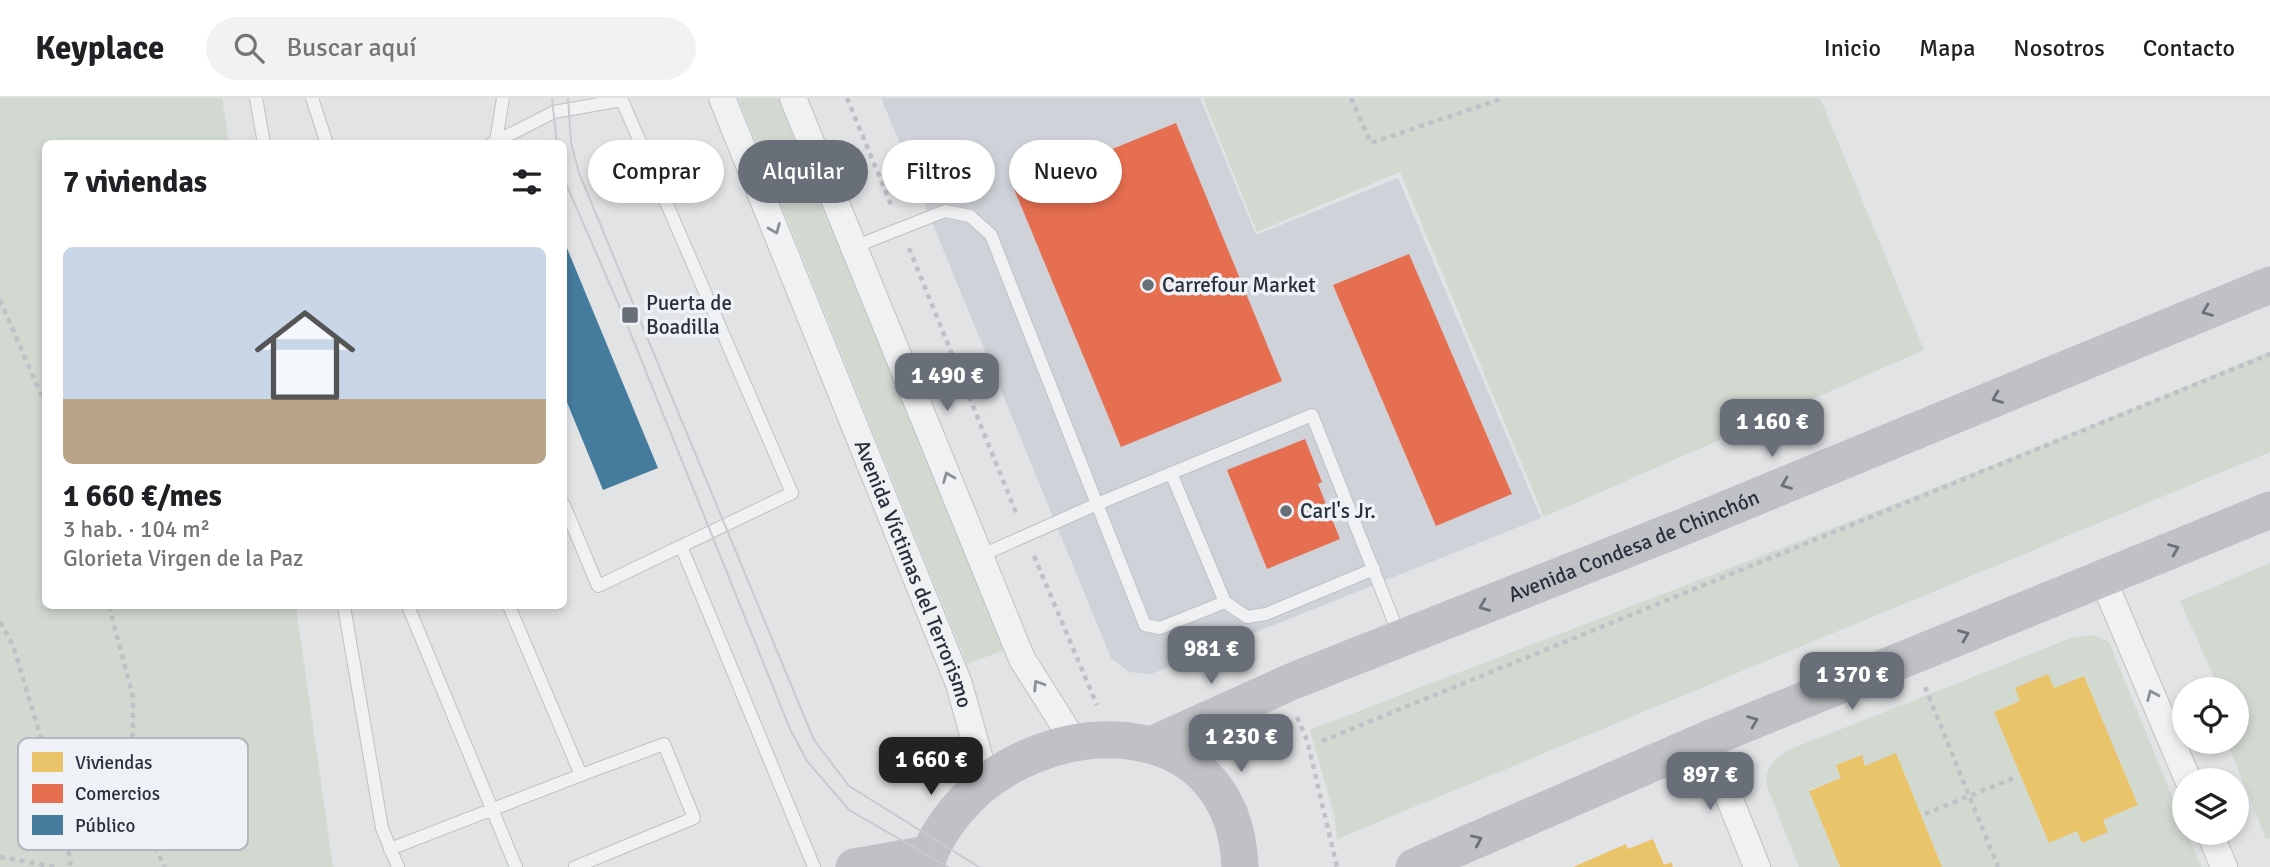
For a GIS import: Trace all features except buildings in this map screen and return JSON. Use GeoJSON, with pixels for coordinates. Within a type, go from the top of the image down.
{"type":"FeatureCollection","features":[{"type":"Feature","properties":{"kind":"street","name":"Avenida Víctimas del Terrorismo"},"geometry":{"type":"LineString","coordinates":[[722,98],[960,684],[986,781]]}},
{"type":"Feature","properties":{"kind":"street"},"geometry":{"type":"LineString","coordinates":[[793,98],[1022,659],[1074,743]]}},
{"type":"Feature","properties":{"kind":"street","name":"Avenida Condesa de Chinchón"},"geometry":{"type":"LineString","coordinates":[[1153,744],[1283,685],[1684,527],[2270,285]]}},
{"type":"Feature","properties":{"kind":"street"},"geometry":{"type":"LineString","coordinates":[[1414,867],[1706,740],[2270,510]]}},
{"type":"Feature","properties":{"kind":"street"},"geometry":{"type":"LineString","coordinates":[[2102,578],[2183,768]]}},
{"type":"Feature","properties":{"kind":"street"},"geometry":{"type":"LineString","coordinates":[[1706,740],[1757,867]]}},
{"type":"Feature","properties":{"kind":"street"},"geometry":{"type":"LineString","coordinates":[[854,867],[927,861],[946,824],[986,781],[1037,752],[1074,743],[1153,744],[1181,755],[1200,769],[1214,784],[1230,816],[1240,867]]}},
{"type":"Feature","properties":{"kind":"street"},"geometry":{"type":"LineString","coordinates":[[2215,845],[2224,867]]}},
{"type":"Feature","properties":{"kind":"lane"},"geometry":{"type":"LineString","coordinates":[[256,98],[263,140]]}},
{"type":"Feature","properties":{"kind":"lane"},"geometry":{"type":"LineString","coordinates":[[312,98],[326,140]]}},
{"type":"Feature","properties":{"kind":"lane"},"geometry":{"type":"LineString","coordinates":[[494,140],[503,98]]}},
{"type":"Feature","properties":{"kind":"lane"},"geometry":{"type":"LineString","coordinates":[[498,140],[554,112],[622,99],[792,494],[598,586],[567,512]]}},
{"type":"Feature","properties":{"kind":"lane"},"geometry":{"type":"LineString","coordinates":[[854,247],[944,211],[970,216],[991,235],[1145,625],[1160,628],[1225,602]]}},
{"type":"Feature","properties":{"kind":"lane"},"geometry":{"type":"LineString","coordinates":[[980,556],[1097,504],[1312,415],[1401,638]]}},
{"type":"Feature","properties":{"kind":"lane"},"geometry":{"type":"LineString","coordinates":[[1171,473],[1225,602],[1247,617],[1266,614],[1374,569]]}},
{"type":"Feature","properties":{"kind":"lane"},"geometry":{"type":"LineString","coordinates":[[681,546],[814,867]]}},
{"type":"Feature","properties":{"kind":"lane"},"geometry":{"type":"LineString","coordinates":[[345,609],[382,828],[398,867]]}},
{"type":"Feature","properties":{"kind":"lane"},"geometry":{"type":"LineString","coordinates":[[409,609],[491,813],[516,867]]}},
{"type":"Feature","properties":{"kind":"lane"},"geometry":{"type":"LineString","coordinates":[[510,609],[581,775]]}},
{"type":"Feature","properties":{"kind":"lane"},"geometry":{"type":"LineString","coordinates":[[390,849],[491,813],[664,744],[694,818],[575,867]]}},
{"type":"Feature","properties":{"kind":"path"},"geometry":{"type":"LineString","coordinates":[[847,98],[1095,704],[1102,710]]}},
{"type":"Feature","properties":{"kind":"path"},"geometry":{"type":"LineString","coordinates":[[1351,98],[1371,143],[1504,98]]}},
{"type":"Feature","properties":{"kind":"path"},"geometry":{"type":"LineString","coordinates":[[0,300],[42,397]]}},
{"type":"Feature","properties":{"kind":"path"},"geometry":{"type":"LineString","coordinates":[[1322,741],[2270,354]]}},
{"type":"Feature","properties":{"kind":"path"},"geometry":{"type":"LineString","coordinates":[[110,609],[133,697],[133,738]]}},
{"type":"Feature","properties":{"kind":"path"},"geometry":{"type":"LineString","coordinates":[[0,622],[13,645],[41,738]]}},
{"type":"Feature","properties":{"kind":"path"},"geometry":{"type":"LineString","coordinates":[[1283,685],[1307,740],[1337,867]]}},
{"type":"Feature","properties":{"kind":"path"},"geometry":{"type":"LineString","coordinates":[[1924,686],[1998,867]]}},
{"type":"Feature","properties":{"kind":"path"},"geometry":{"type":"LineString","coordinates":[[1925,814],[2014,778]]}},
{"type":"Feature","properties":{"kind":"path"},"geometry":{"type":"LineString","coordinates":[[156,850],[165,867]]}},
{"type":"Feature","properties":{"kind":"path"},"geometry":{"type":"LineString","coordinates":[[0,857],[56,867]]}},
{"type":"Feature","properties":{"kind":"shaded area"},"geometry":{"type":"Polygon","coordinates":[[[0,98],[222,98],[229,140],[42,140],[42,609],[296,609],[333,867],[0,867],[0,98]]]}},
{"type":"Feature","properties":{"kind":"shaded area"},"geometry":{"type":"Polygon","coordinates":[[[738,98],[778,98],[795,140],[755,140],[738,98]]]}},
{"type":"Feature","properties":{"kind":"shaded area"},"geometry":{"type":"Polygon","coordinates":[[[881,98],[1200,98],[1256,235],[1398,178],[1541,518],[1151,674],[1129,672],[1111,658],[924,203],[995,203],[995,140],[898,140],[881,98]]]}},
{"type":"Feature","properties":{"kind":"shaded area"},"geometry":{"type":"Polygon","coordinates":[[[1203,98],[1820,98],[1924,350],[1544,517],[1400,172],[1257,232],[1203,98]]]}},
{"type":"Feature","properties":{"kind":"shaded area"},"geometry":{"type":"Polygon","coordinates":[[[780,203],[821,203],[1004,650],[967,664],[780,203]]]}},
{"type":"Feature","properties":{"kind":"shaded area"},"geometry":{"type":"Polygon","coordinates":[[[2270,351],[2270,452],[1337,839],[1334,814],[1310,730],[1912,497],[2270,351]]]}},
{"type":"Feature","properties":{"kind":"shaded area"},"geometry":{"type":"Polygon","coordinates":[[[2270,563],[2270,838],[2266,839],[2249,797],[2249,768],[2237,768],[2232,754],[2249,754],[2249,677],[2214,677],[2180,601],[2270,563]]]}},
{"type":"Feature","properties":{"kind":"shaded area"},"geometry":{"type":"Polygon","coordinates":[[[2093,635],[2109,642],[2172,797],[2172,845],[2192,845],[2201,867],[1942,867],[1896,754],[1865,766],[1861,755],[1836,765],[1841,778],[1809,790],[1840,867],[1799,867],[1767,786],[1769,768],[1776,759],[1791,749],[2071,638],[2093,635]],[[2084,676],[1994,712],[2050,842],[2077,831],[2108,832],[2103,820],[2138,805],[2084,676]]]}},
{"type":"Feature","properties":{"kind":"tram line"},"geometry":{"type":"LineString","coordinates":[[552,98],[557,140]]}},
{"type":"Feature","properties":{"kind":"tram line"},"geometry":{"type":"LineString","coordinates":[[568,98],[571,142],[579,173],[814,740],[849,786],[979,867]]}},
{"type":"Feature","properties":{"kind":"tram line"},"geometry":{"type":"LineString","coordinates":[[567,186],[624,317],[790,729],[807,761],[849,810],[948,867]]}},
{"type":"Feature","properties":{"kind":"place","name":"Carrefour Market"},"geometry":{"type":"Point","coordinates":[1148,285]}},
{"type":"Feature","properties":{"kind":"place","name":"Puerta de Boadilla"},"geometry":{"type":"Point","coordinates":[630,315]}},
{"type":"Feature","properties":{"kind":"place","name":"Carl's Jr."},"geometry":{"type":"Point","coordinates":[1286,511]}}]}
